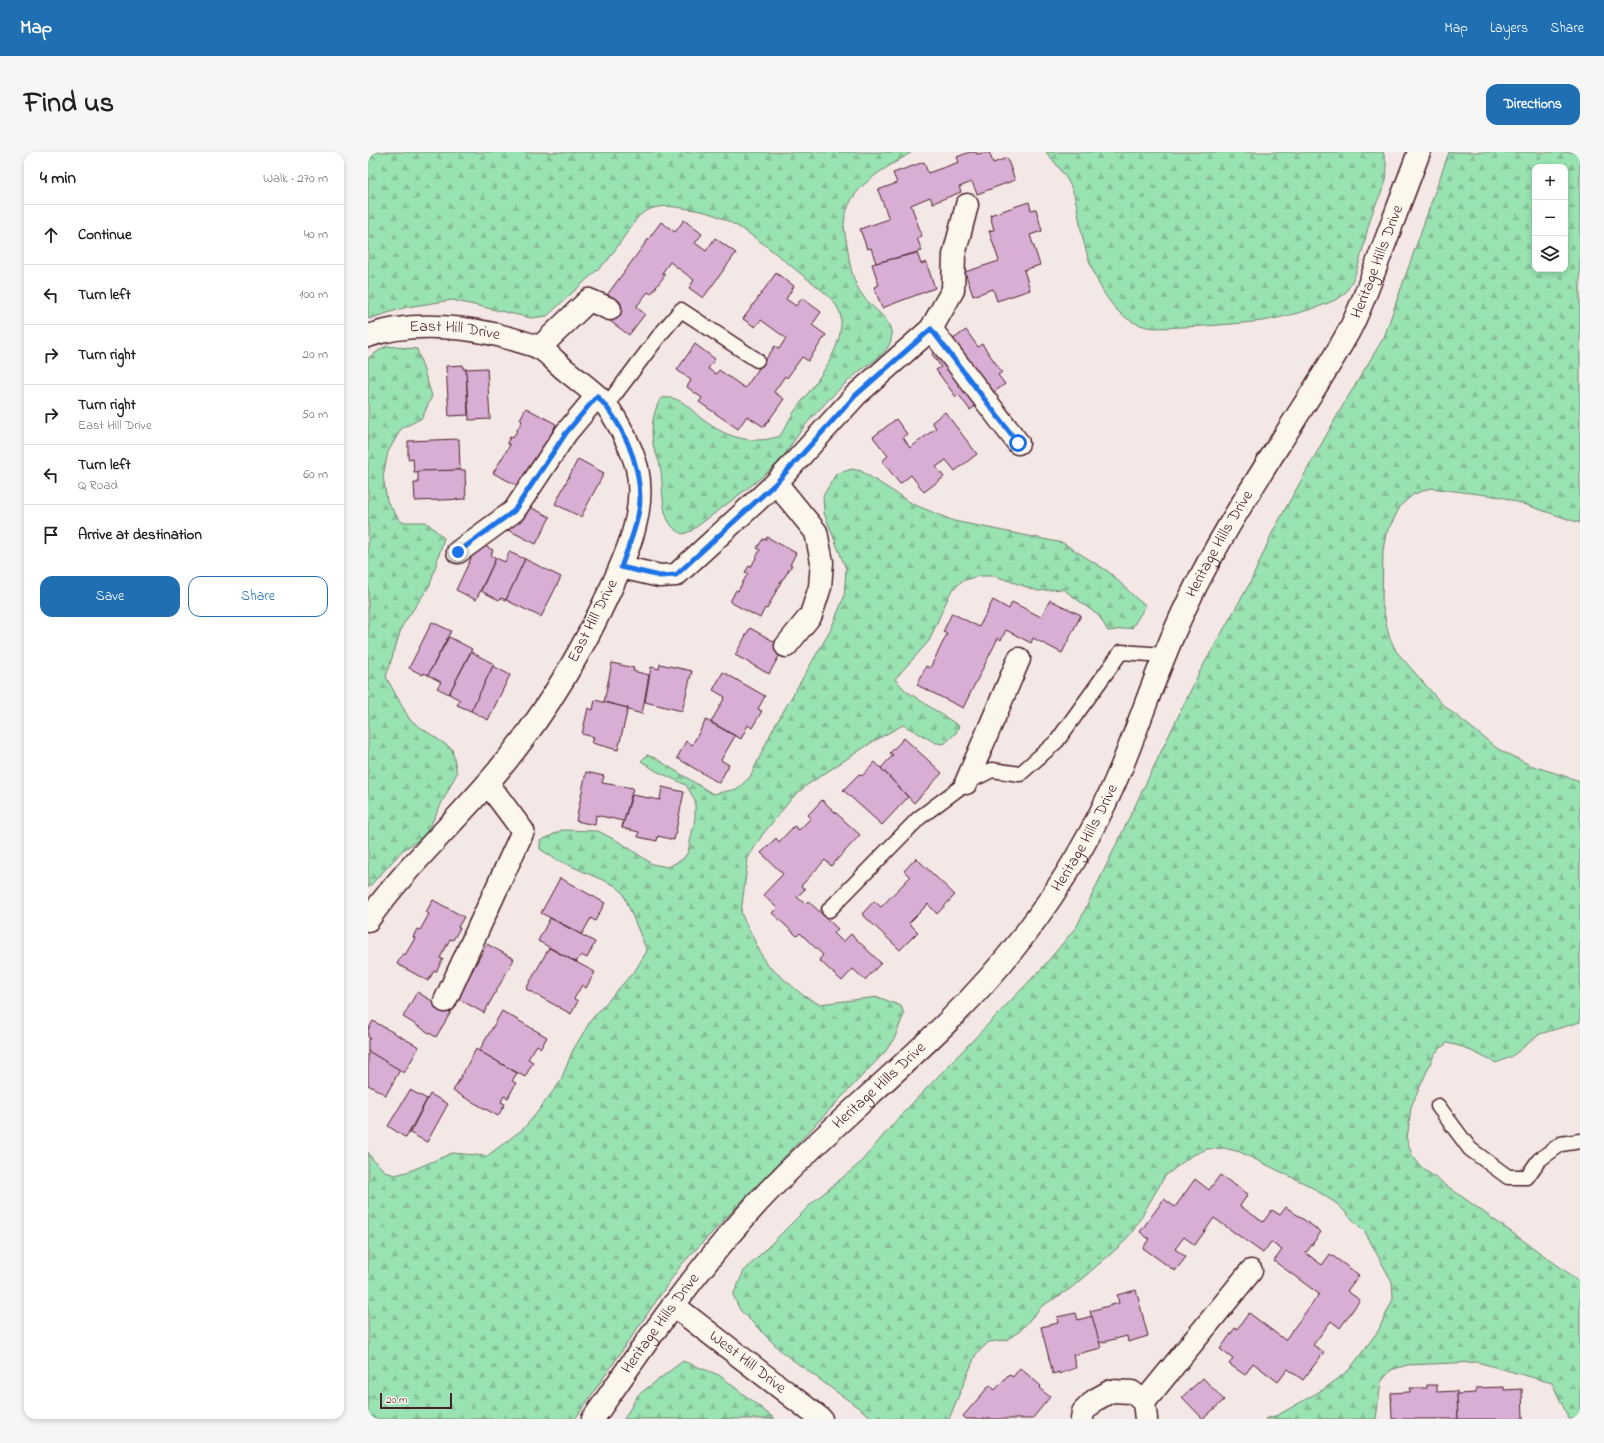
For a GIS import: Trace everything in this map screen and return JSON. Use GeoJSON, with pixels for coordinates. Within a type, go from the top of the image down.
{"type":"FeatureCollection","features":[{"type":"Feature","properties":{"kind":"street","name":"Heritage Hills Drive"},"geometry":{"type":"LineString","coordinates":[[593,1419],[673,1306],[716,1251],[760,1199],[810,1150],[939,1031],[983,986],[1023,937],[1060,882],[1093,826],[1120,770],[1186,605],[1210,557],[1323,375],[1349,329],[1369,285],[1419,152]]}},
{"type":"Feature","properties":{"kind":"street"},"geometry":{"type":"LineString","coordinates":[[621,567],[660,576],[676,575],[776,483],[856,395],[931,329],[953,290],[954,255],[967,204]]}},
{"type":"Feature","properties":{"kind":"street"},"geometry":{"type":"LineString","coordinates":[[539,348],[589,300],[610,308]]}},
{"type":"Feature","properties":{"kind":"street","name":"East Hill Drive"},"geometry":{"type":"LineString","coordinates":[[368,336],[375,333],[413,327],[456,327],[500,335],[539,348],[602,401],[625,437],[636,468],[640,500],[633,534],[621,567],[599,616],[549,702],[519,745],[488,784],[411,868],[368,920]]}},
{"type":"Feature","properties":{"kind":"street"},"geometry":{"type":"LineString","coordinates":[[931,329],[1018,443]]}},
{"type":"Feature","properties":{"kind":"street"},"geometry":{"type":"LineString","coordinates":[[458,552],[514,511],[566,433],[602,401]]}},
{"type":"Feature","properties":{"kind":"street"},"geometry":{"type":"LineString","coordinates":[[776,483],[816,532],[822,562],[820,587],[811,615],[786,646]]}},
{"type":"Feature","properties":{"kind":"street"},"geometry":{"type":"LineString","coordinates":[[966,783],[1019,659]]}},
{"type":"Feature","properties":{"kind":"street"},"geometry":{"type":"LineString","coordinates":[[445,1001],[523,831],[488,784]]}},
{"type":"Feature","properties":{"kind":"street"},"geometry":{"type":"LineString","coordinates":[[1082,1419],[1083,1412],[1095,1400],[1111,1391],[1132,1392],[1145,1410],[1251,1271]]}},
{"type":"Feature","properties":{"kind":"street","name":"West Hill Drive"},"geometry":{"type":"LineString","coordinates":[[673,1306],[821,1419]]}},
{"type":"Feature","properties":{"kind":"lane"},"geometry":{"type":"LineString","coordinates":[[602,401],[681,310],[757,360]]}},
{"type":"Feature","properties":{"kind":"lane"},"geometry":{"type":"LineString","coordinates":[[829,910],[919,818],[966,783],[992,770],[1020,774],[1057,741],[1121,652],[1165,655]]}},
{"type":"Feature","properties":{"kind":"lane"},"geometry":{"type":"LineString","coordinates":[[1438,1106],[1470,1149],[1508,1177],[1527,1177],[1539,1160],[1561,1144],[1580,1141]]}},
{"type":"Feature","properties":{"kind":"green space"},"geometry":{"type":"Polygon","coordinates":[[[368,152],[912,152],[879,173],[859,189],[852,199],[844,224],[852,275],[863,296],[887,321],[891,333],[889,346],[876,360],[860,371],[833,395],[800,432],[777,464],[746,490],[691,531],[683,534],[675,529],[669,522],[666,514],[660,466],[653,443],[652,429],[654,416],[661,398],[681,401],[714,428],[732,436],[751,440],[761,440],[780,436],[794,412],[825,368],[837,344],[841,319],[840,312],[831,299],[769,248],[736,225],[712,214],[665,206],[650,209],[641,214],[608,260],[547,316],[531,318],[452,300],[407,307],[368,319],[368,152]]]}},
{"type":"Feature","properties":{"kind":"green space"},"geometry":{"type":"Polygon","coordinates":[[[1046,152],[1383,152],[1387,170],[1385,184],[1369,223],[1358,267],[1349,286],[1344,294],[1339,298],[1330,303],[1305,311],[1262,321],[1156,328],[1140,325],[1123,316],[1114,307],[1100,286],[1086,250],[1077,207],[1070,184],[1046,152]]]}},
{"type":"Feature","properties":{"kind":"green space"},"geometry":{"type":"Polygon","coordinates":[[[1449,152],[1580,152],[1580,523],[1502,497],[1431,488],[1414,494],[1401,505],[1386,534],[1383,550],[1382,603],[1389,636],[1396,651],[1442,704],[1498,749],[1530,765],[1580,781],[1580,1022],[1540,1034],[1511,1057],[1496,1063],[1463,1047],[1447,1043],[1435,1053],[1411,1107],[1407,1140],[1412,1155],[1422,1168],[1567,1272],[1580,1283],[1580,1419],[1569,1419],[1552,1383],[1477,1362],[1407,1365],[1391,1370],[1381,1382],[1376,1419],[1265,1419],[1278,1415],[1324,1389],[1349,1370],[1378,1331],[1393,1299],[1392,1282],[1365,1232],[1337,1204],[1308,1185],[1240,1152],[1224,1148],[1207,1149],[1191,1156],[1165,1176],[1133,1231],[1120,1246],[1070,1289],[1042,1306],[1020,1331],[1006,1340],[989,1342],[976,1354],[949,1419],[874,1419],[783,1353],[740,1310],[733,1295],[744,1271],[813,1202],[859,1164],[900,1116],[1043,967],[1077,926],[1200,671],[1250,583],[1273,531],[1342,407],[1384,337],[1449,152]]]}},
{"type":"Feature","properties":{"kind":"green space"},"geometry":{"type":"Polygon","coordinates":[[[386,346],[417,349],[432,396],[422,418],[401,429],[388,452],[383,476],[387,501],[401,522],[426,522],[444,538],[430,585],[402,626],[386,677],[410,720],[452,749],[457,773],[425,836],[403,850],[368,888],[368,358],[386,346]]]}},
{"type":"Feature","properties":{"kind":"green space"},"geometry":{"type":"Polygon","coordinates":[[[852,469],[861,471],[913,504],[954,521],[1063,543],[1109,572],[1138,600],[1146,605],[1132,628],[1108,631],[1099,616],[1063,589],[1038,591],[995,576],[978,576],[962,581],[950,593],[929,641],[895,679],[906,691],[959,726],[956,733],[944,744],[936,743],[903,725],[874,741],[807,785],[793,797],[763,834],[748,858],[741,913],[766,964],[804,996],[819,1004],[878,997],[901,1006],[904,1014],[895,1037],[885,1052],[681,1265],[575,1419],[368,1419],[368,1152],[372,1159],[386,1172],[395,1175],[410,1171],[452,1153],[487,1156],[523,1129],[560,1082],[573,1050],[591,1020],[636,969],[647,951],[623,893],[616,886],[555,859],[540,849],[540,841],[562,830],[598,831],[623,844],[652,864],[668,867],[683,859],[688,852],[695,818],[695,800],[686,785],[656,771],[641,761],[647,755],[655,758],[713,794],[737,789],[750,777],[773,729],[830,631],[844,597],[846,569],[824,513],[823,496],[836,474],[852,469]]]}},
{"type":"Feature","properties":{"kind":"green space"},"geometry":{"type":"Polygon","coordinates":[[[683,1361],[719,1375],[775,1419],[624,1419],[638,1395],[683,1361]]]}},
{"type":"Feature","properties":{"kind":"building"},"geometry":{"type":"Polygon","coordinates":[[[970,152],[976,152],[977,154],[989,152],[993,163],[1007,158],[1015,180],[977,194],[972,182],[959,187],[961,192],[933,203],[930,197],[911,205],[922,236],[917,238],[922,251],[876,263],[871,248],[867,249],[860,229],[889,219],[878,190],[897,183],[893,173],[924,162],[928,173],[959,162],[957,157],[970,152]]]}},
{"type":"Feature","properties":{"kind":"building"},"geometry":{"type":"Polygon","coordinates":[[[1029,202],[1031,210],[1036,209],[1042,231],[1030,235],[1040,265],[1024,270],[1030,290],[997,301],[993,289],[973,296],[965,272],[999,261],[989,231],[994,230],[990,215],[1029,202]]]}},
{"type":"Feature","properties":{"kind":"building"},"geometry":{"type":"Polygon","coordinates":[[[684,220],[702,234],[695,243],[706,251],[715,238],[736,253],[703,298],[689,288],[694,280],[670,262],[662,273],[665,275],[651,294],[648,292],[636,307],[645,314],[629,335],[603,316],[615,301],[607,295],[661,222],[675,232],[684,220]]]}},
{"type":"Feature","properties":{"kind":"building"},"geometry":{"type":"Polygon","coordinates":[[[917,253],[921,264],[926,262],[935,288],[882,308],[874,287],[879,285],[872,264],[917,253]]]}},
{"type":"Feature","properties":{"kind":"building"},"geometry":{"type":"Polygon","coordinates":[[[776,273],[794,286],[786,299],[796,306],[802,298],[821,312],[812,325],[826,335],[808,361],[802,357],[787,378],[785,376],[774,392],[784,399],[764,427],[747,416],[738,429],[699,402],[702,398],[687,387],[691,380],[677,370],[695,344],[715,359],[708,369],[716,374],[719,370],[745,388],[775,346],[779,349],[786,338],[761,320],[755,327],[743,319],[776,273]]]}},
{"type":"Feature","properties":{"kind":"building"},"geometry":{"type":"Polygon","coordinates":[[[966,330],[978,347],[982,344],[1002,372],[998,375],[1005,384],[970,410],[959,395],[956,397],[936,370],[941,367],[932,354],[966,330]]]}},
{"type":"Feature","properties":{"kind":"building"},"geometry":{"type":"Polygon","coordinates":[[[463,365],[463,369],[466,369],[468,415],[449,416],[446,366],[463,365]]]}},
{"type":"Feature","properties":{"kind":"building"},"geometry":{"type":"Polygon","coordinates":[[[487,368],[490,419],[469,420],[466,369],[487,368]]]}},
{"type":"Feature","properties":{"kind":"building"},"geometry":{"type":"Polygon","coordinates":[[[526,408],[556,424],[552,433],[554,434],[524,489],[493,473],[510,445],[507,443],[510,437],[513,438],[522,421],[520,419],[526,408]]]}},
{"type":"Feature","properties":{"kind":"building"},"geometry":{"type":"Polygon","coordinates":[[[945,412],[977,454],[955,471],[946,460],[936,467],[944,477],[924,492],[911,475],[900,484],[882,461],[888,456],[873,437],[896,419],[907,434],[903,437],[910,448],[936,428],[932,422],[945,412]]]}},
{"type":"Feature","properties":{"kind":"building"},"geometry":{"type":"Polygon","coordinates":[[[459,439],[460,470],[414,472],[413,458],[408,459],[408,441],[459,439]]]}},
{"type":"Feature","properties":{"kind":"building"},"geometry":{"type":"Polygon","coordinates":[[[578,459],[604,473],[581,517],[555,504],[578,459]]]}},
{"type":"Feature","properties":{"kind":"building"},"geometry":{"type":"Polygon","coordinates":[[[465,470],[466,499],[415,501],[414,483],[418,483],[418,471],[465,470]]]}},
{"type":"Feature","properties":{"kind":"building"},"geometry":{"type":"Polygon","coordinates":[[[514,499],[550,517],[536,544],[500,526],[514,499]]]}},
{"type":"Feature","properties":{"kind":"building"},"geometry":{"type":"Polygon","coordinates":[[[767,537],[796,553],[790,565],[792,565],[783,578],[767,609],[765,608],[760,618],[730,602],[736,590],[738,591],[748,573],[745,572],[749,566],[751,567],[760,550],[757,548],[763,539],[765,540],[767,537]]]}},
{"type":"Feature","properties":{"kind":"building"},"geometry":{"type":"Polygon","coordinates":[[[478,543],[493,550],[491,555],[496,558],[476,600],[456,590],[478,543]]]}},
{"type":"Feature","properties":{"kind":"building"},"geometry":{"type":"Polygon","coordinates":[[[509,552],[525,559],[506,600],[501,598],[499,600],[481,591],[496,558],[505,562],[509,552]]]}},
{"type":"Feature","properties":{"kind":"building"},"geometry":{"type":"Polygon","coordinates":[[[525,559],[561,577],[541,617],[506,600],[525,559]]]}},
{"type":"Feature","properties":{"kind":"building"},"geometry":{"type":"Polygon","coordinates":[[[993,600],[1009,609],[1012,602],[1041,617],[1050,600],[1081,615],[1062,653],[1033,638],[1031,643],[1006,630],[1001,640],[998,638],[963,708],[917,685],[926,666],[930,668],[947,634],[943,632],[952,613],[979,627],[993,600]]]}},
{"type":"Feature","properties":{"kind":"building"},"geometry":{"type":"Polygon","coordinates":[[[432,622],[451,631],[428,675],[424,673],[423,675],[409,668],[432,622]]]}},
{"type":"Feature","properties":{"kind":"building"},"geometry":{"type":"Polygon","coordinates":[[[750,628],[784,647],[769,674],[735,655],[750,628]]]}},
{"type":"Feature","properties":{"kind":"building"},"geometry":{"type":"Polygon","coordinates":[[[449,637],[472,649],[449,694],[437,688],[441,682],[428,675],[449,637]]]}},
{"type":"Feature","properties":{"kind":"building"},"geometry":{"type":"Polygon","coordinates":[[[471,652],[494,664],[471,711],[457,705],[460,700],[449,694],[471,652]]]}},
{"type":"Feature","properties":{"kind":"building"},"geometry":{"type":"Polygon","coordinates":[[[612,663],[634,668],[633,671],[649,675],[642,714],[628,710],[628,708],[604,702],[612,663]]]}},
{"type":"Feature","properties":{"kind":"building"},"geometry":{"type":"Polygon","coordinates":[[[660,664],[692,671],[682,711],[645,702],[651,667],[659,669],[660,664]]]}},
{"type":"Feature","properties":{"kind":"building"},"geometry":{"type":"Polygon","coordinates":[[[493,666],[510,675],[488,720],[471,711],[493,666]]]}},
{"type":"Feature","properties":{"kind":"building"},"geometry":{"type":"Polygon","coordinates":[[[723,672],[765,696],[758,709],[762,711],[752,728],[748,725],[741,739],[711,722],[725,697],[713,690],[723,672]]]}},
{"type":"Feature","properties":{"kind":"building"},"geometry":{"type":"Polygon","coordinates":[[[595,700],[628,708],[618,750],[592,743],[594,737],[582,734],[588,708],[593,710],[595,700]]]}},
{"type":"Feature","properties":{"kind":"building"},"geometry":{"type":"Polygon","coordinates":[[[706,720],[735,736],[721,760],[729,765],[719,783],[677,758],[686,741],[692,745],[706,720]]]}},
{"type":"Feature","properties":{"kind":"building"},"geometry":{"type":"Polygon","coordinates":[[[904,738],[942,773],[914,803],[881,768],[893,755],[890,753],[904,738]]]}},
{"type":"Feature","properties":{"kind":"building"},"geometry":{"type":"Polygon","coordinates":[[[875,762],[908,797],[882,825],[843,790],[859,774],[862,776],[875,762]]]}},
{"type":"Feature","properties":{"kind":"building"},"geometry":{"type":"Polygon","coordinates":[[[586,772],[604,776],[602,783],[633,788],[622,828],[623,821],[596,815],[595,825],[576,821],[586,772]]]}},
{"type":"Feature","properties":{"kind":"building"},"geometry":{"type":"Polygon","coordinates":[[[662,787],[684,792],[674,840],[658,836],[657,841],[638,837],[639,832],[622,828],[632,795],[660,800],[662,787]]]}},
{"type":"Feature","properties":{"kind":"building"},"geometry":{"type":"Polygon","coordinates":[[[822,800],[860,835],[831,866],[825,860],[801,886],[805,889],[797,897],[805,904],[808,901],[838,929],[834,933],[843,942],[851,934],[881,963],[865,980],[853,969],[842,981],[819,960],[823,955],[800,933],[797,936],[772,913],[777,908],[763,895],[783,874],[761,853],[776,838],[779,842],[794,826],[799,830],[811,818],[808,815],[822,800]]]}},
{"type":"Feature","properties":{"kind":"building"},"geometry":{"type":"Polygon","coordinates":[[[916,858],[955,895],[937,914],[928,904],[909,923],[918,932],[900,950],[862,914],[874,901],[881,907],[910,877],[904,871],[916,858]]]}},
{"type":"Feature","properties":{"kind":"building"},"geometry":{"type":"Polygon","coordinates":[[[560,878],[605,903],[595,921],[591,918],[582,934],[541,913],[560,878]]]}},
{"type":"Feature","properties":{"kind":"building"},"geometry":{"type":"Polygon","coordinates":[[[433,900],[464,917],[453,940],[450,939],[440,958],[443,959],[436,972],[434,971],[428,981],[397,964],[403,953],[405,955],[415,938],[413,937],[417,929],[420,930],[429,914],[426,912],[433,900]]]}},
{"type":"Feature","properties":{"kind":"building"},"geometry":{"type":"Polygon","coordinates":[[[550,918],[595,942],[587,958],[581,955],[576,962],[538,941],[550,918]]]}},
{"type":"Feature","properties":{"kind":"building"},"geometry":{"type":"Polygon","coordinates":[[[487,944],[514,959],[484,1013],[457,998],[487,944]]]}},
{"type":"Feature","properties":{"kind":"building"},"geometry":{"type":"Polygon","coordinates":[[[549,948],[595,972],[586,988],[582,985],[574,999],[578,1001],[571,1014],[526,989],[549,948]]]}},
{"type":"Feature","properties":{"kind":"building"},"geometry":{"type":"Polygon","coordinates":[[[417,992],[451,1012],[436,1037],[403,1017],[417,992]]]}},
{"type":"Feature","properties":{"kind":"building"},"geometry":{"type":"Polygon","coordinates":[[[502,1011],[547,1037],[541,1048],[537,1045],[528,1059],[533,1062],[525,1077],[479,1051],[502,1011]]]}},
{"type":"Feature","properties":{"kind":"building"},"geometry":{"type":"Polygon","coordinates":[[[373,1021],[419,1047],[404,1073],[368,1051],[368,1041],[370,1038],[368,1037],[368,1030],[373,1021]]]}},
{"type":"Feature","properties":{"kind":"building"},"geometry":{"type":"Polygon","coordinates":[[[476,1049],[517,1073],[512,1081],[516,1083],[508,1098],[504,1096],[501,1102],[505,1104],[498,1116],[453,1091],[476,1049]]]}},
{"type":"Feature","properties":{"kind":"building"},"geometry":{"type":"Polygon","coordinates":[[[368,1051],[400,1070],[386,1095],[368,1085],[368,1051]]]}},
{"type":"Feature","properties":{"kind":"building"},"geometry":{"type":"Polygon","coordinates":[[[410,1090],[427,1099],[406,1138],[388,1126],[410,1090]]]}},
{"type":"Feature","properties":{"kind":"building"},"geometry":{"type":"Polygon","coordinates":[[[430,1094],[448,1104],[427,1142],[410,1133],[430,1094]]]}},
{"type":"Feature","properties":{"kind":"building"},"geometry":{"type":"Polygon","coordinates":[[[1220,1175],[1248,1194],[1240,1206],[1263,1222],[1272,1210],[1280,1215],[1286,1207],[1321,1232],[1306,1253],[1322,1265],[1330,1254],[1359,1275],[1347,1291],[1360,1300],[1340,1328],[1331,1321],[1313,1345],[1324,1352],[1303,1380],[1288,1369],[1278,1382],[1253,1363],[1245,1375],[1229,1364],[1233,1359],[1220,1349],[1235,1328],[1237,1329],[1249,1313],[1285,1340],[1319,1294],[1274,1261],[1282,1250],[1271,1242],[1263,1253],[1214,1218],[1195,1245],[1184,1237],[1175,1249],[1186,1257],[1175,1271],[1143,1248],[1149,1239],[1140,1232],[1164,1199],[1175,1207],[1195,1179],[1209,1190],[1220,1175]]]}},
{"type":"Feature","properties":{"kind":"building"},"geometry":{"type":"Polygon","coordinates":[[[1136,1290],[1148,1336],[1128,1342],[1127,1336],[1099,1343],[1090,1311],[1119,1303],[1117,1295],[1136,1290]]]}},
{"type":"Feature","properties":{"kind":"building"},"geometry":{"type":"Polygon","coordinates":[[[1076,1313],[1078,1320],[1092,1316],[1101,1348],[1073,1355],[1076,1368],[1059,1374],[1059,1372],[1053,1374],[1041,1327],[1058,1323],[1057,1317],[1076,1313]]]}},
{"type":"Feature","properties":{"kind":"building"},"geometry":{"type":"Polygon","coordinates":[[[1020,1368],[1041,1386],[1039,1388],[1050,1397],[1032,1419],[966,1419],[963,1416],[990,1385],[995,1390],[1009,1374],[1013,1377],[1020,1368]]]}},
{"type":"Feature","properties":{"kind":"building"},"geometry":{"type":"Polygon","coordinates":[[[1203,1378],[1224,1400],[1203,1419],[1182,1397],[1203,1378]]]}},
{"type":"Feature","properties":{"kind":"building"},"geometry":{"type":"Polygon","coordinates":[[[1427,1385],[1437,1385],[1437,1392],[1457,1391],[1458,1419],[1392,1419],[1391,1393],[1410,1392],[1410,1388],[1427,1388],[1427,1385]]]}},
{"type":"Feature","properties":{"kind":"building"},"geometry":{"type":"Polygon","coordinates":[[[1504,1387],[1504,1390],[1522,1389],[1523,1419],[1458,1419],[1457,1394],[1476,1393],[1476,1388],[1504,1387]]]}},
{"type":"Feature","properties":{"kind":"route"},"geometry":{"type":"LineString","coordinates":[[458,552],[514,511],[566,433],[597,396],[606,406],[625,437],[636,468],[640,500],[633,534],[621,567],[660,576],[676,575],[776,483],[856,395],[931,329],[1018,443]]}}]}
